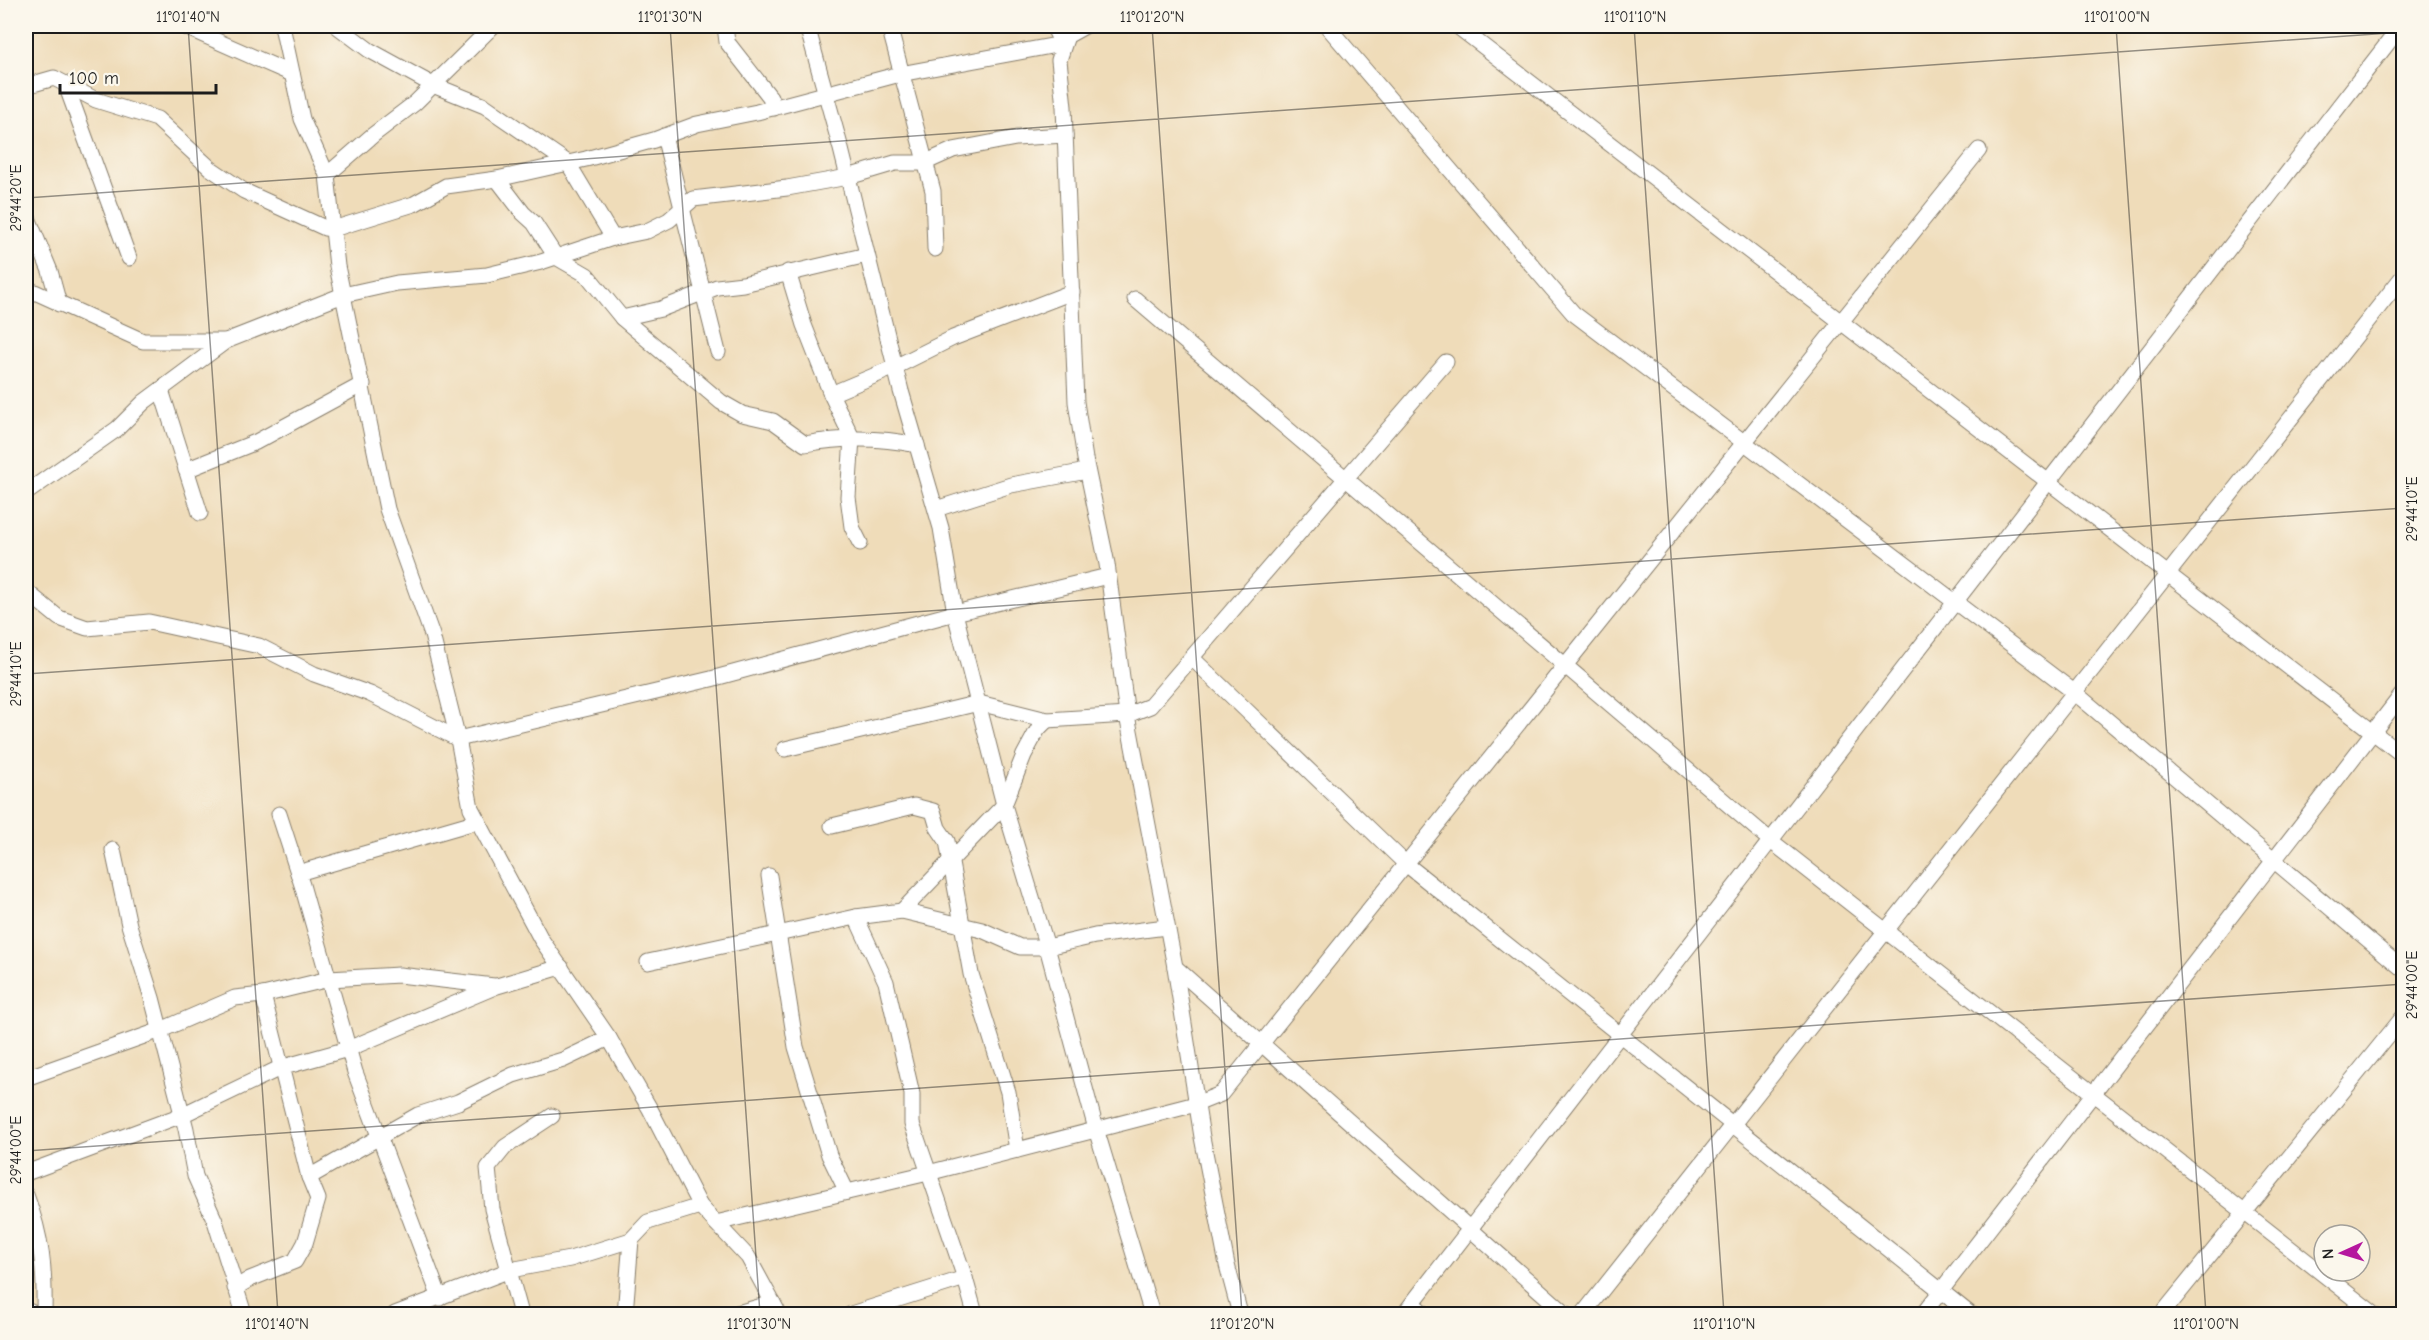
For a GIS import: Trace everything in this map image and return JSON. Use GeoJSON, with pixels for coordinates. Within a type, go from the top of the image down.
{"type":"FeatureCollection","features":[{"type":"Feature","properties":{"kind":"street"},"geometry":{"type":"LineString","coordinates":[[183,26],[292,74]]}},
{"type":"Feature","properties":{"kind":"street"},"geometry":{"type":"LineString","coordinates":[[282,26],[302,119],[327,175],[343,295],[387,510],[432,636],[458,740],[471,808],[541,939],[609,1038],[650,1109],[700,1206],[748,1257],[776,1309],[734,1314]]}},
{"type":"Feature","properties":{"kind":"street"},"geometry":{"type":"LineString","coordinates":[[337,26],[369,50],[433,85],[485,106],[567,163],[613,238]]}},
{"type":"Feature","properties":{"kind":"street"},"geometry":{"type":"LineString","coordinates":[[327,175],[372,135],[415,104],[493,26]]}},
{"type":"Feature","properties":{"kind":"street"},"geometry":{"type":"LineString","coordinates":[[725,26],[727,42],[770,97],[774,108]]}},
{"type":"Feature","properties":{"kind":"street"},"geometry":{"type":"LineString","coordinates":[[807,26],[848,177],[895,368],[936,509],[955,613],[1004,805],[1047,947],[1096,1129],[1152,1314]]}},
{"type":"Feature","properties":{"kind":"street"},"geometry":{"type":"LineString","coordinates":[[889,26],[933,191],[935,249]]}},
{"type":"Feature","properties":{"kind":"street"},"geometry":{"type":"LineString","coordinates":[[1053,26],[1062,44]]}},
{"type":"Feature","properties":{"kind":"street"},"geometry":{"type":"LineString","coordinates":[[1085,26],[1067,36],[1062,44],[1059,60],[1065,135],[1076,402],[1108,576],[1127,715],[1175,967],[1196,1104],[1227,1265],[1240,1314]]}},
{"type":"Feature","properties":{"kind":"street"},"geometry":{"type":"LineString","coordinates":[[1327,26],[1573,313],[2074,692],[2403,970]]}},
{"type":"Feature","properties":{"kind":"street"},"geometry":{"type":"LineString","coordinates":[[1457,26],[2403,756]]}},
{"type":"Feature","properties":{"kind":"street"},"geometry":{"type":"LineString","coordinates":[[1425,1314],[1408,1309],[2401,26]]}},
{"type":"Feature","properties":{"kind":"street"},"geometry":{"type":"LineString","coordinates":[[26,86],[54,78],[96,100],[157,119],[210,168],[244,191],[325,228],[333,229],[414,204],[446,186],[497,179],[567,163],[664,136],[697,124],[774,108],[900,74],[1062,44]]}},
{"type":"Feature","properties":{"kind":"street"},"geometry":{"type":"LineString","coordinates":[[66,85],[129,258]]}},
{"type":"Feature","properties":{"kind":"street"},"geometry":{"type":"LineString","coordinates":[[26,493],[117,429],[161,390],[226,341],[343,295],[397,283],[487,275],[556,257],[613,238],[646,231],[669,220],[693,199],[787,188],[848,177],[895,163],[924,163],[953,150],[1017,138],[1065,135]]}},
{"type":"Feature","properties":{"kind":"street"},"geometry":{"type":"LineString","coordinates":[[664,136],[718,352]]}},
{"type":"Feature","properties":{"kind":"street"},"geometry":{"type":"LineString","coordinates":[[716,1223],[928,1173],[1196,1104],[1221,1094],[1979,150]]}},
{"type":"Feature","properties":{"kind":"street"},"geometry":{"type":"LineString","coordinates":[[497,179],[523,213],[534,223],[556,257],[587,274],[622,318],[721,402],[742,414],[773,421],[805,444],[852,438],[883,438],[917,445]]}},
{"type":"Feature","properties":{"kind":"street"},"geometry":{"type":"LineString","coordinates":[[26,213],[50,271],[59,304]]}},
{"type":"Feature","properties":{"kind":"street"},"geometry":{"type":"LineString","coordinates":[[622,318],[661,309],[702,293],[867,255]]}},
{"type":"Feature","properties":{"kind":"street"},"geometry":{"type":"LineString","coordinates":[[788,272],[804,326],[831,394],[852,438],[848,497],[852,526],[860,543]]}},
{"type":"Feature","properties":{"kind":"street"},"geometry":{"type":"LineString","coordinates":[[1583,1314],[2403,275]]}},
{"type":"Feature","properties":{"kind":"street"},"geometry":{"type":"LineString","coordinates":[[26,288],[143,341],[226,341]]}},
{"type":"Feature","properties":{"kind":"street"},"geometry":{"type":"LineString","coordinates":[[831,394],[895,368],[952,338],[1072,291]]}},
{"type":"Feature","properties":{"kind":"street"},"geometry":{"type":"LineString","coordinates":[[1135,299],[1771,841],[2374,1314]]}},
{"type":"Feature","properties":{"kind":"street"},"geometry":{"type":"LineString","coordinates":[[785,749],[979,703],[1047,720],[1127,715],[1150,706],[1347,480],[1446,362]]}},
{"type":"Feature","properties":{"kind":"street"},"geometry":{"type":"LineString","coordinates":[[186,470],[256,442],[363,384]]}},
{"type":"Feature","properties":{"kind":"street"},"geometry":{"type":"LineString","coordinates":[[161,390],[200,513]]}},
{"type":"Feature","properties":{"kind":"street"},"geometry":{"type":"LineString","coordinates":[[936,509],[1011,485],[1087,471]]}},
{"type":"Feature","properties":{"kind":"street"},"geometry":{"type":"LineString","coordinates":[[26,591],[59,618],[87,628],[149,622],[259,646],[314,674],[370,694],[458,740],[711,679],[955,613],[1108,576]]}},
{"type":"Feature","properties":{"kind":"street"},"geometry":{"type":"LineString","coordinates":[[1192,658],[1406,864],[1970,1314]]}},
{"type":"Feature","properties":{"kind":"street"},"geometry":{"type":"LineString","coordinates":[[1923,1314],[2403,692]]}},
{"type":"Feature","properties":{"kind":"street"},"geometry":{"type":"LineString","coordinates":[[902,911],[1004,805],[1024,755],[1038,729],[1047,720]]}},
{"type":"Feature","properties":{"kind":"street"},"geometry":{"type":"LineString","coordinates":[[832,826],[914,806],[933,811],[938,828],[946,841],[971,974],[1008,1092],[1017,1150]]}},
{"type":"Feature","properties":{"kind":"street"},"geometry":{"type":"LineString","coordinates":[[279,814],[348,1049],[440,1298]]}},
{"type":"Feature","properties":{"kind":"street"},"geometry":{"type":"LineString","coordinates":[[298,873],[478,821]]}},
{"type":"Feature","properties":{"kind":"street"},"geometry":{"type":"LineString","coordinates":[[113,850],[129,925],[161,1030],[195,1176],[215,1221],[244,1314]]}},
{"type":"Feature","properties":{"kind":"street"},"geometry":{"type":"LineString","coordinates":[[769,876],[796,1047],[829,1155],[846,1192]]}},
{"type":"Feature","properties":{"kind":"street"},"geometry":{"type":"LineString","coordinates":[[648,962],[856,917],[902,911],[982,930],[1020,947],[1047,947],[1095,936],[1166,927]]}},
{"type":"Feature","properties":{"kind":"street"},"geometry":{"type":"LineString","coordinates":[[856,917],[886,982],[912,1094],[912,1124],[966,1278],[975,1314]]}},
{"type":"Feature","properties":{"kind":"street"},"geometry":{"type":"LineString","coordinates":[[26,1173],[182,1114],[280,1068],[348,1049],[497,986],[561,967]]}},
{"type":"Feature","properties":{"kind":"street"},"geometry":{"type":"LineString","coordinates":[[1175,967],[1566,1314]]}},
{"type":"Feature","properties":{"kind":"street"},"geometry":{"type":"LineString","coordinates":[[26,1078],[161,1030],[235,998],[263,995],[329,979],[399,975],[497,986]]}},
{"type":"Feature","properties":{"kind":"street"},"geometry":{"type":"LineString","coordinates":[[235,1288],[250,1279],[295,1261],[305,1244],[318,1199],[309,1177],[263,995]]}},
{"type":"Feature","properties":{"kind":"street"},"geometry":{"type":"LineString","coordinates":[[2162,1314],[2403,1016]]}},
{"type":"Feature","properties":{"kind":"street"},"geometry":{"type":"LineString","coordinates":[[309,1177],[418,1115],[458,1102],[513,1076],[562,1060],[609,1038]]}},
{"type":"Feature","properties":{"kind":"street"},"geometry":{"type":"LineString","coordinates":[[521,1314],[492,1209],[488,1168],[505,1147],[552,1116]]}},
{"type":"Feature","properties":{"kind":"street"},"geometry":{"type":"LineString","coordinates":[[26,1195],[34,1217],[45,1265],[44,1314]]}},
{"type":"Feature","properties":{"kind":"street"},"geometry":{"type":"LineString","coordinates":[[395,1314],[510,1270],[570,1259],[631,1240],[648,1222],[700,1206]]}},
{"type":"Feature","properties":{"kind":"street"},"geometry":{"type":"LineString","coordinates":[[625,1314],[631,1240]]}},
{"type":"Feature","properties":{"kind":"street"},"geometry":{"type":"LineString","coordinates":[[851,1314],[966,1278]]}},
{"type":"Feature","properties":{"kind":"street"},"geometry":{"type":"LineString","coordinates":[[26,1310],[35,1314]]}}]}
